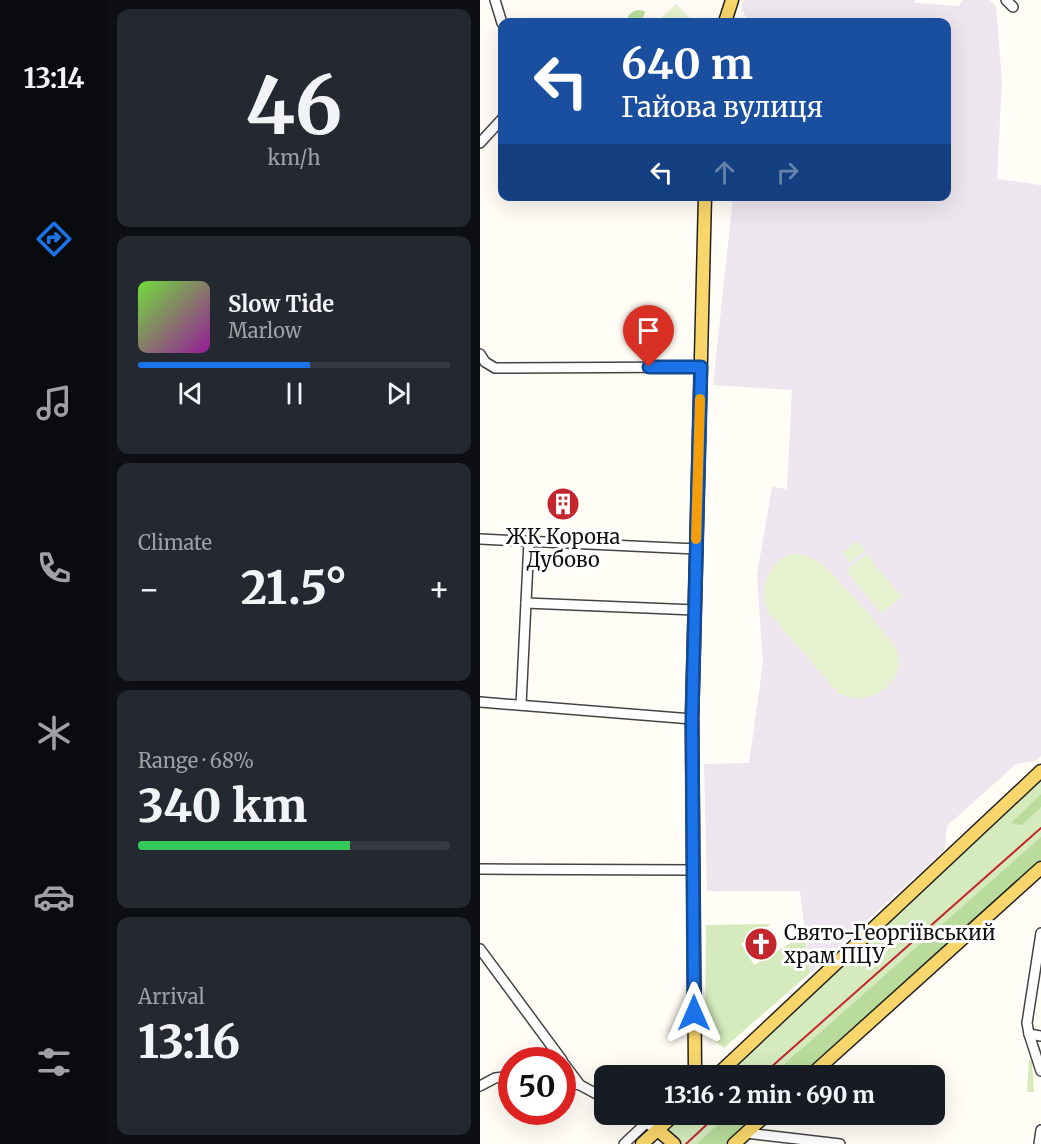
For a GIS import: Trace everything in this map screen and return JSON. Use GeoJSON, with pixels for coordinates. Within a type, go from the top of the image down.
{"type":"FeatureCollection","features":[{"type":"Feature","properties":{"kind":"main road"},"geometry":{"type":"LineString","coordinates":[[726,18],[732,0]]}},
{"type":"Feature","properties":{"kind":"main road"},"geometry":{"type":"LineString","coordinates":[[694,1065],[692,719],[705,201]]}},
{"type":"Feature","properties":{"kind":"main road"},"geometry":{"type":"LineString","coordinates":[[728,1065],[1041,771]]}},
{"type":"Feature","properties":{"kind":"main road"},"geometry":{"type":"LineString","coordinates":[[822,1065],[1041,868]]}},
{"type":"Feature","properties":{"kind":"main road"},"geometry":{"type":"LineString","coordinates":[[642,1144],[663,1125]]}},
{"type":"Feature","properties":{"kind":"main road"},"geometry":{"type":"LineString","coordinates":[[734,1144],[755,1125]]}},
{"type":"Feature","properties":{"kind":"main road"},"geometry":{"type":"LineString","coordinates":[[658,1130],[674,1144]]}},
{"type":"Feature","properties":{"kind":"street"},"geometry":{"type":"LineString","coordinates":[[495,0],[500,18]]}},
{"type":"Feature","properties":{"kind":"street"},"geometry":{"type":"LineString","coordinates":[[480,143],[498,123]]}},
{"type":"Feature","properties":{"kind":"street"},"geometry":{"type":"LineString","coordinates":[[480,354],[485,362],[495,368],[701,367]]}},
{"type":"Feature","properties":{"kind":"street"},"geometry":{"type":"LineString","coordinates":[[480,539],[696,549]]}},
{"type":"Feature","properties":{"kind":"street"},"geometry":{"type":"LineString","coordinates":[[521,705],[529,542]]}},
{"type":"Feature","properties":{"kind":"street"},"geometry":{"type":"LineString","coordinates":[[526,603],[694,610]]}},
{"type":"Feature","properties":{"kind":"street"},"geometry":{"type":"LineString","coordinates":[[480,702],[692,719]]}},
{"type":"Feature","properties":{"kind":"street"},"geometry":{"type":"LineString","coordinates":[[480,868],[693,870]]}},
{"type":"Feature","properties":{"kind":"street"},"geometry":{"type":"LineString","coordinates":[[1041,933],[1028,1011],[1029,1034],[1041,1071]]}},
{"type":"Feature","properties":{"kind":"street"},"geometry":{"type":"LineString","coordinates":[[480,949],[552,1047]]}},
{"type":"Feature","properties":{"kind":"street"},"geometry":{"type":"LineString","coordinates":[[1029,1034],[1041,1036]]}},
{"type":"Feature","properties":{"kind":"street"},"geometry":{"type":"LineString","coordinates":[[480,1086],[498,1078]]}},
{"type":"Feature","properties":{"kind":"street"},"geometry":{"type":"LineString","coordinates":[[576,1080],[580,1085]]}},
{"type":"Feature","properties":{"kind":"street"},"geometry":{"type":"LineString","coordinates":[[576,1084],[594,1093]]}},
{"type":"Feature","properties":{"kind":"street"},"geometry":{"type":"LineString","coordinates":[[624,1144],[644,1125]]}},
{"type":"Feature","properties":{"kind":"street"},"geometry":{"type":"LineString","coordinates":[[649,1125],[658,1130]]}},
{"type":"Feature","properties":{"kind":"street"},"geometry":{"type":"LineString","coordinates":[[1039,1144],[1041,1130]]}},
{"type":"Feature","properties":{"kind":"street"},"geometry":{"type":"LineString","coordinates":[[746,1133],[840,1144]]}},
{"type":"Feature","properties":{"kind":"shaded area"},"geometry":{"type":"Polygon","coordinates":[[[743,0],[915,0],[915,3],[959,6],[963,0],[990,0],[996,6],[1002,80],[997,179],[1041,185],[1041,756],[1035,761],[1016,764],[947,826],[945,849],[810,973],[800,891],[707,891],[704,764],[749,763],[763,663],[757,574],[772,487],[787,489],[792,390],[713,385],[733,201],[951,201],[951,18],[746,18],[742,9],[743,0]]]}},
{"type":"Feature","properties":{"kind":"green space"},"geometry":{"type":"Polygon","coordinates":[[[676,4],[690,18],[661,18],[676,4]]]}},
{"type":"Feature","properties":{"kind":"green space"},"geometry":{"type":"Polygon","coordinates":[[[634,11],[644,11],[643,18],[628,18],[634,11]]]}},
{"type":"Feature","properties":{"kind":"green space"},"geometry":{"type":"Polygon","coordinates":[[[857,541],[865,550],[850,563],[843,553],[857,541]]]}},
{"type":"Feature","properties":{"kind":"green space"},"geometry":{"type":"Polygon","coordinates":[[[791,554],[808,556],[824,566],[893,644],[899,663],[896,674],[882,691],[860,698],[838,693],[768,612],[764,594],[767,578],[776,564],[791,554]]]}},
{"type":"Feature","properties":{"kind":"green space"},"geometry":{"type":"Polygon","coordinates":[[[866,554],[902,597],[881,613],[846,571],[866,554]]]}},
{"type":"Feature","properties":{"kind":"green space"},"geometry":{"type":"Polygon","coordinates":[[[1041,775],[1041,864],[815,1065],[732,1065],[1041,775]]]}},
{"type":"Feature","properties":{"kind":"green space"},"geometry":{"type":"Polygon","coordinates":[[[1041,794],[1041,807],[1022,825],[1011,823],[1041,794]]]}},
{"type":"Feature","properties":{"kind":"green space"},"geometry":{"type":"Polygon","coordinates":[[[1041,837],[1041,864],[815,1065],[783,1065],[1041,837]]]}},
{"type":"Feature","properties":{"kind":"green space"},"geometry":{"type":"Polygon","coordinates":[[[771,924],[741,944],[754,965],[789,944],[803,926],[810,973],[724,1048],[705,1033],[706,925],[771,924]]]}},
{"type":"Feature","properties":{"kind":"green space"},"geometry":{"type":"Polygon","coordinates":[[[1029,1060],[1032,1061],[1034,1092],[1027,1092],[1029,1060]]]}},
{"type":"Feature","properties":{"kind":"green space"},"geometry":{"type":"Polygon","coordinates":[[[668,1125],[747,1125],[725,1144],[675,1144],[662,1130],[668,1125]]]}},
{"type":"Feature","properties":{"kind":"green space"},"geometry":{"type":"Polygon","coordinates":[[[717,1125],[747,1125],[725,1144],[697,1144],[717,1125]]]}},
{"type":"Feature","properties":{"kind":"railway"},"geometry":{"type":"LineString","coordinates":[[773,1065],[1041,828]]}},
{"type":"Feature","properties":{"kind":"railway"},"geometry":{"type":"LineString","coordinates":[[686,1144],[706,1125]]}},
{"type":"Feature","properties":{"kind":"slow traffic"},"geometry":{"type":"LineString","coordinates":[[696,539],[700,399]]}},
{"type":"Feature","properties":{"kind":"place","name":"ЖК Корона Дубово"},"geometry":{"type":"Point","coordinates":[563,504]}},
{"type":"Feature","properties":{"kind":"place","name":"Свято-Георгіївський храм ПЦУ"},"geometry":{"type":"Point","coordinates":[761,944]}},
{"type":"Feature","properties":{"kind":"route"},"geometry":{"type":"LineString","coordinates":[[649,367],[701,367],[692,719],[694,1013]]}}]}
